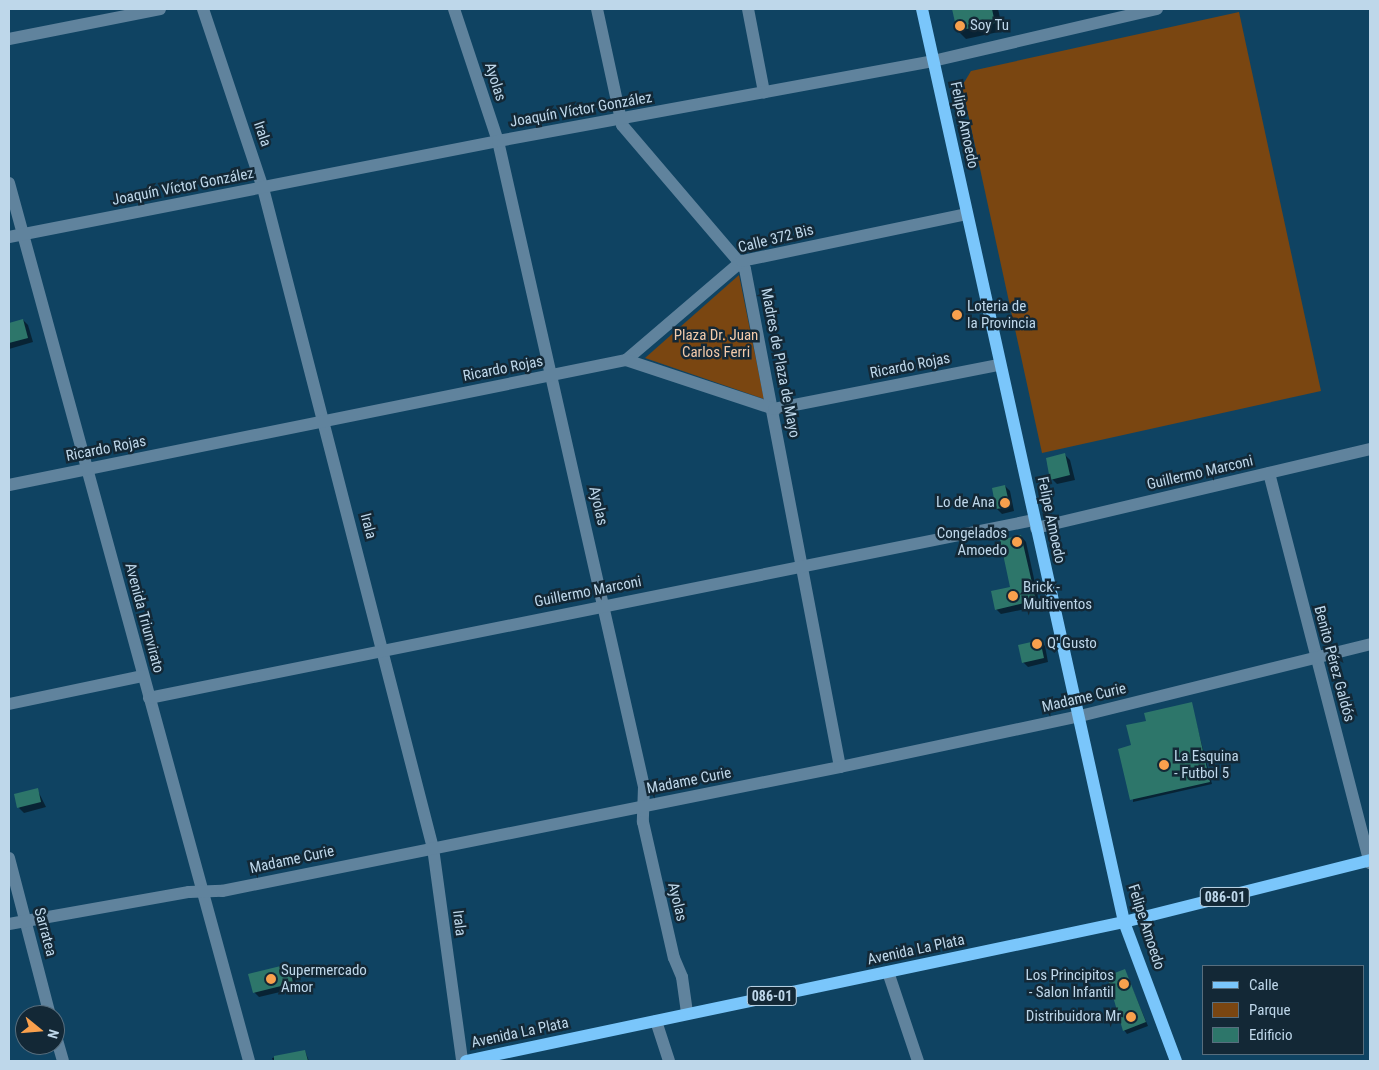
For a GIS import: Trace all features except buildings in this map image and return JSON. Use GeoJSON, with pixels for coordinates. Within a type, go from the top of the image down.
{"type":"FeatureCollection","features":[{"type":"Feature","properties":{"kind":"main road","name":"Felipe Amoedo"},"geometry":{"type":"LineString","coordinates":[[922,9],[1076,717],[1124,922],[1176,1061]]}},
{"type":"Feature","properties":{"kind":"main road","name":"Avenida La Plata"},"geometry":{"type":"LineString","coordinates":[[464,1061],[1124,922],[1370,861]]}},
{"type":"Feature","properties":{"kind":"street"},"geometry":{"type":"LineString","coordinates":[[9,39],[160,9]]}},
{"type":"Feature","properties":{"kind":"street","name":"Irala"},"geometry":{"type":"LineString","coordinates":[[203,9],[263,188],[384,650],[433,848],[464,1061]]}},
{"type":"Feature","properties":{"kind":"street","name":"Ayolas"},"geometry":{"type":"LineString","coordinates":[[454,9],[498,141],[644,787],[643,807],[649,855],[674,958],[682,977],[687,1014]]}},
{"type":"Feature","properties":{"kind":"street","name":"Madres de Plaza de Mayo"},"geometry":{"type":"LineString","coordinates":[[597,9],[620,119],[626,131],[742,261],[774,410],[840,767]]}},
{"type":"Feature","properties":{"kind":"street"},"geometry":{"type":"LineString","coordinates":[[748,9],[764,92]]}},
{"type":"Feature","properties":{"kind":"street","name":"Joaquín Víctor González"},"geometry":{"type":"LineString","coordinates":[[9,237],[498,141],[933,62],[1157,9]]}},
{"type":"Feature","properties":{"kind":"street","name":"Avenida Triunvirato"},"geometry":{"type":"LineString","coordinates":[[9,183],[26,235],[143,676],[249,1061]]}},
{"type":"Feature","properties":{"kind":"street","name":"Calle 372 Bis"},"geometry":{"type":"LineString","coordinates":[[626,360],[742,261],[966,214]]}},
{"type":"Feature","properties":{"kind":"street","name":"Ricardo Rojas"},"geometry":{"type":"LineString","coordinates":[[9,485],[626,360],[774,410],[999,365]]}},
{"type":"Feature","properties":{"kind":"street","name":"Guillermo Marconi"},"geometry":{"type":"LineString","coordinates":[[149,698],[802,566],[1035,524],[1370,449]]}},
{"type":"Feature","properties":{"kind":"street","name":"Benito Pérez Galdós"},"geometry":{"type":"LineString","coordinates":[[1269,473],[1314,657],[1370,861]]}},
{"type":"Feature","properties":{"kind":"street","name":"Madame Curie"},"geometry":{"type":"LineString","coordinates":[[9,924],[202,892],[222,891],[840,767],[1076,717],[1370,644]]}},
{"type":"Feature","properties":{"kind":"street"},"geometry":{"type":"LineString","coordinates":[[9,704],[143,676]]}},
{"type":"Feature","properties":{"kind":"street","name":"Sarratea"},"geometry":{"type":"LineString","coordinates":[[9,858],[47,1005]]}},
{"type":"Feature","properties":{"kind":"street"},"geometry":{"type":"LineString","coordinates":[[888,972],[918,1061]]}},
{"type":"Feature","properties":{"kind":"street"},"geometry":{"type":"LineString","coordinates":[[656,1021],[669,1061]]}},
{"type":"Feature","properties":{"kind":"green space"},"geometry":{"type":"Polygon","coordinates":[[[1239,12],[1321,391],[1042,453],[962,86],[971,71],[1239,12]]]}},
{"type":"Feature","properties":{"kind":"green space","name":"Plaza Dr. Juan Carlos Ferri"},"geometry":{"type":"Polygon","coordinates":[[[739,275],[764,399],[645,358],[739,275]]]}},
{"type":"Feature","properties":{"kind":"place","name":"Soy Tu"},"geometry":{"type":"Point","coordinates":[960,26]}},
{"type":"Feature","properties":{"kind":"place","name":"Loteria de la Provincia"},"geometry":{"type":"Point","coordinates":[957,315]}},
{"type":"Feature","properties":{"kind":"place","name":"Lo de Ana"},"geometry":{"type":"Point","coordinates":[1005,503]}},
{"type":"Feature","properties":{"kind":"place","name":"Congelados Amoedo"},"geometry":{"type":"Point","coordinates":[1017,542]}},
{"type":"Feature","properties":{"kind":"place","name":"Brick - Multiventos"},"geometry":{"type":"Point","coordinates":[1013,596]}},
{"type":"Feature","properties":{"kind":"place","name":"Q' Gusto"},"geometry":{"type":"Point","coordinates":[1037,644]}},
{"type":"Feature","properties":{"kind":"place","name":"La Esquina - Futbol 5"},"geometry":{"type":"Point","coordinates":[1164,765]}},
{"type":"Feature","properties":{"kind":"place","name":"Supermercado Amor"},"geometry":{"type":"Point","coordinates":[271,979]}},
{"type":"Feature","properties":{"kind":"place","name":"Los Principitos - Salon Infantil"},"geometry":{"type":"Point","coordinates":[1124,984]}},
{"type":"Feature","properties":{"kind":"place","name":"Distribuidora Mr"},"geometry":{"type":"Point","coordinates":[1131,1017]}}]}
